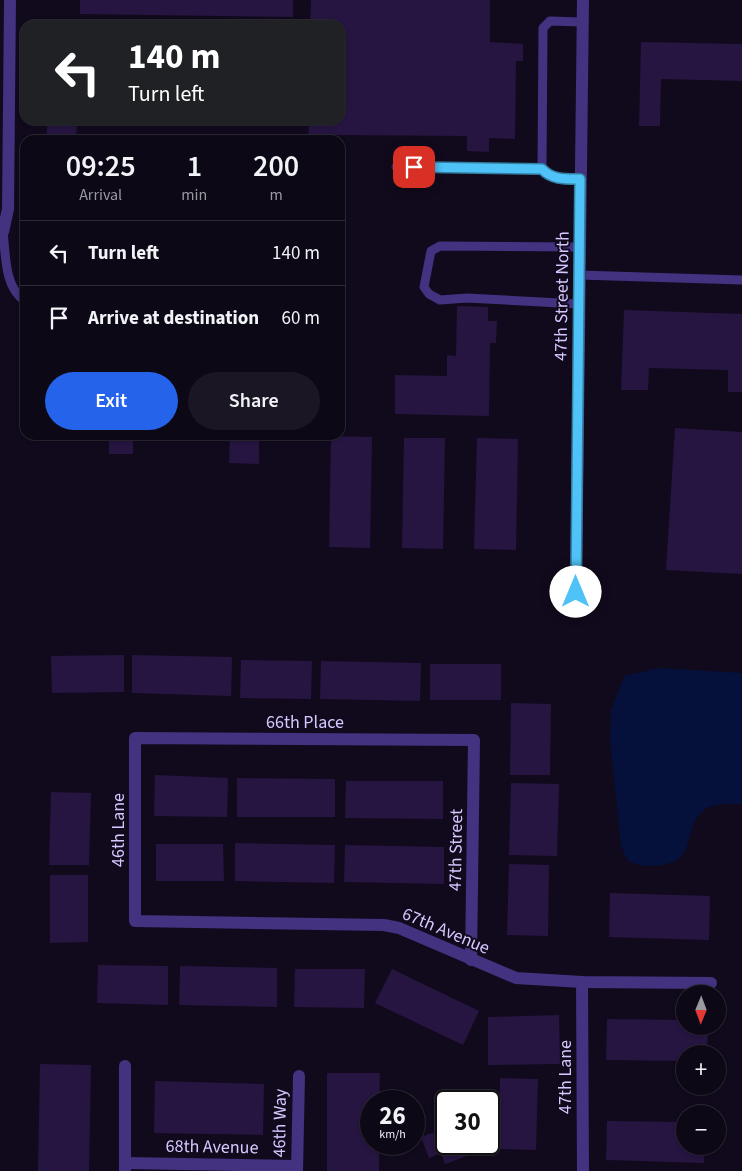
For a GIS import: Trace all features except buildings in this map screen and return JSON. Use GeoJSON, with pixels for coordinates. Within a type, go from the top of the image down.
{"type":"FeatureCollection","features":[{"type":"Feature","properties":{"kind":"street"},"geometry":{"type":"LineString","coordinates":[[2,233],[5,51],[10,0]]}},
{"type":"Feature","properties":{"kind":"street","name":"47th Street North"},"geometry":{"type":"LineString","coordinates":[[576,592],[583,0]]}},
{"type":"Feature","properties":{"kind":"street","name":"66th Place"},"geometry":{"type":"LineString","coordinates":[[135,738],[474,740]]}},
{"type":"Feature","properties":{"kind":"street","name":"46th Lane"},"geometry":{"type":"LineString","coordinates":[[135,738],[135,921]]}},
{"type":"Feature","properties":{"kind":"street","name":"47th Street"},"geometry":{"type":"LineString","coordinates":[[471,960],[474,740]]}},
{"type":"Feature","properties":{"kind":"street","name":"67th Avenue"},"geometry":{"type":"LineString","coordinates":[[135,921],[384,926],[399,928],[516,978],[582,982],[712,982]]}},
{"type":"Feature","properties":{"kind":"street","name":"47th Lane"},"geometry":{"type":"LineString","coordinates":[[582,982],[583,1171]]}},
{"type":"Feature","properties":{"kind":"street"},"geometry":{"type":"LineString","coordinates":[[125,1066],[126,1167]]}},
{"type":"Feature","properties":{"kind":"street","name":"46th Way"},"geometry":{"type":"LineString","coordinates":[[297,1169],[299,1076]]}},
{"type":"Feature","properties":{"kind":"street","name":"68th Avenue"},"geometry":{"type":"LineString","coordinates":[[126,1167],[297,1169]]}},
{"type":"Feature","properties":{"kind":"lane"},"geometry":{"type":"LineString","coordinates":[[580,179],[562,179],[548,176],[542,169],[542,49],[543,28],[550,21],[582,22]]}},
{"type":"Feature","properties":{"kind":"lane"},"geometry":{"type":"LineString","coordinates":[[396,167],[542,169]]}},
{"type":"Feature","properties":{"kind":"lane"},"geometry":{"type":"LineString","coordinates":[[2,233],[9,279],[20,298]]}},
{"type":"Feature","properties":{"kind":"lane"},"geometry":{"type":"LineString","coordinates":[[579,304],[467,298],[440,300],[429,294],[424,287],[431,251],[440,246],[467,244],[580,247]]}},
{"type":"Feature","properties":{"kind":"lane"},"geometry":{"type":"LineString","coordinates":[[579,275],[742,280]]}},
{"type":"Feature","properties":{"kind":"shaded area"},"geometry":{"type":"Polygon","coordinates":[[[659,668],[742,673],[742,804],[717,805],[704,810],[693,826],[681,857],[673,862],[649,866],[628,861],[621,846],[610,741],[611,711],[624,676],[659,668]]]}},
{"type":"Feature","properties":{"kind":"route"},"geometry":{"type":"LineString","coordinates":[[414,167],[542,169],[548,176],[562,179],[580,179],[576,592]]}}]}
